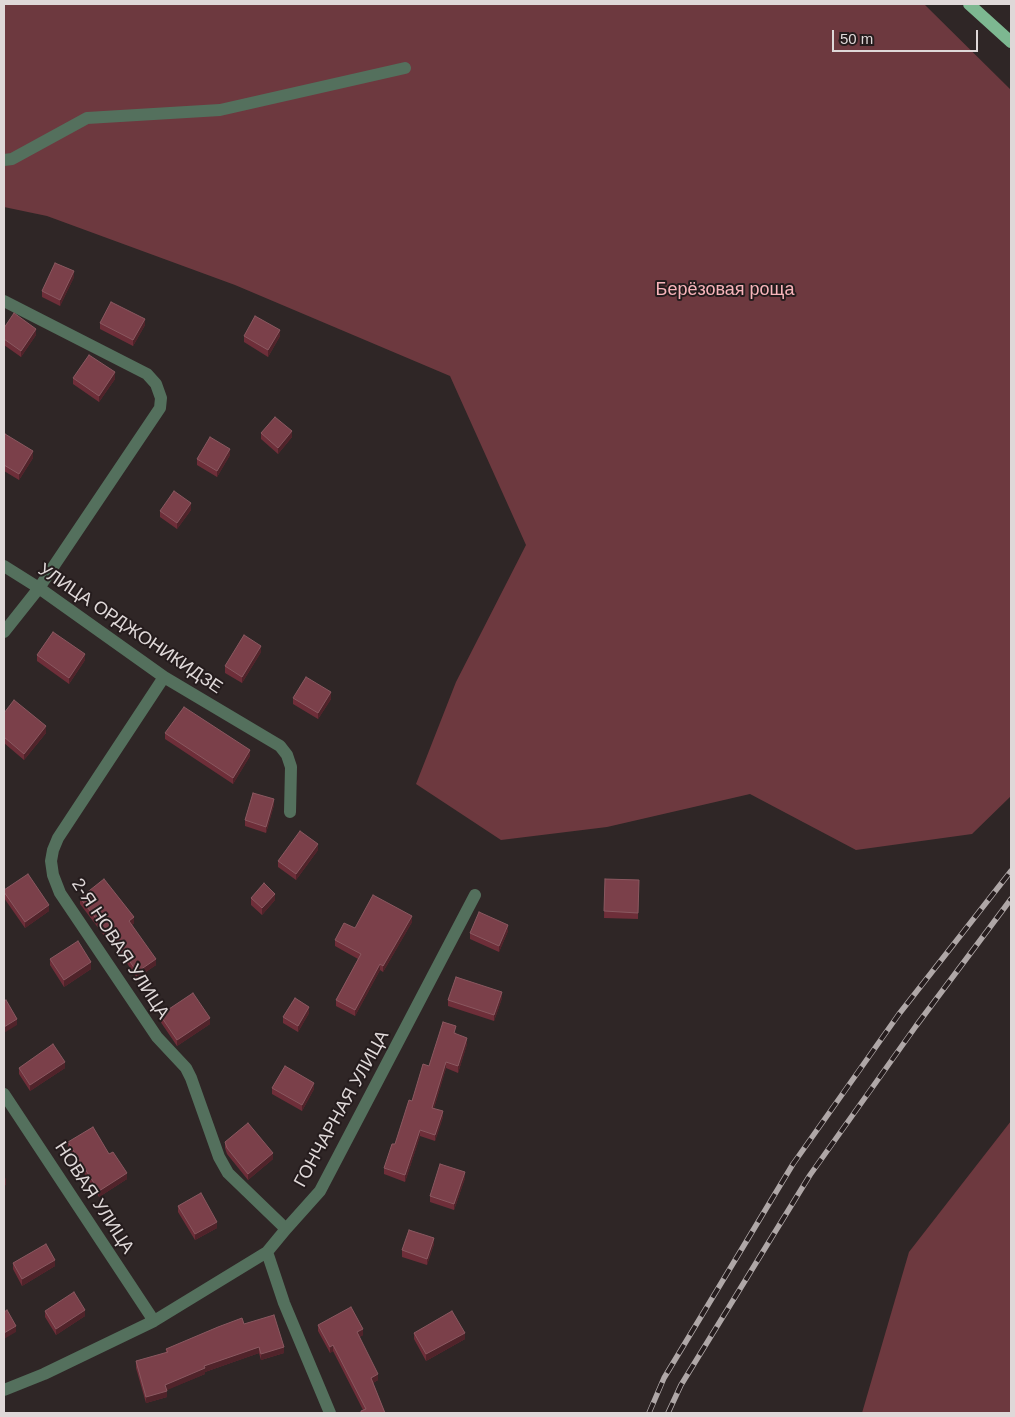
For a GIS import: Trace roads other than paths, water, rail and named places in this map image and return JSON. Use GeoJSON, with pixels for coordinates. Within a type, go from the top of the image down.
{"type":"FeatureCollection","features":[{"type":"Feature","properties":{"kind":"main road"},"geometry":{"type":"LineString","coordinates":[[969,4],[1011,42]]}},
{"type":"Feature","properties":{"kind":"street"},"geometry":{"type":"LineString","coordinates":[[4,160],[12,159],[87,118],[220,110],[405,68]]}},
{"type":"Feature","properties":{"kind":"street"},"geometry":{"type":"LineString","coordinates":[[4,300],[147,374],[156,384],[162,398],[160,408],[39,588],[4,632]]}},
{"type":"Feature","properties":{"kind":"street","name":"УЛИЦА ОРДЖОНИКИДЗЕ"},"geometry":{"type":"LineString","coordinates":[[4,566],[39,588],[164,677],[280,746],[287,755],[291,767],[290,812]]}},
{"type":"Feature","properties":{"kind":"street","name":"2-Я НОВАЯ УЛИЦА"},"geometry":{"type":"LineString","coordinates":[[164,677],[58,838],[51,861],[53,875],[60,893],[157,1037],[186,1068],[219,1157],[228,1173],[286,1229]]}},
{"type":"Feature","properties":{"kind":"street","name":"ГОНЧАРНАЯ УЛИЦА"},"geometry":{"type":"LineString","coordinates":[[4,1390],[44,1374],[154,1321],[267,1252],[320,1191],[474,895]]}},
{"type":"Feature","properties":{"kind":"street","name":"НОВАЯ УЛИЦА"},"geometry":{"type":"LineString","coordinates":[[4,1094],[154,1321]]}},
{"type":"Feature","properties":{"kind":"street"},"geometry":{"type":"LineString","coordinates":[[267,1252],[284,1303],[330,1413]]}},
{"type":"Feature","properties":{"kind":"railway"},"geometry":{"type":"LineString","coordinates":[[649,1413],[664,1378],[793,1164],[899,1014],[1011,871]]}},
{"type":"Feature","properties":{"kind":"railway"},"geometry":{"type":"LineString","coordinates":[[668,1413],[681,1385],[810,1175],[916,1026],[1011,899]]}},
{"type":"Feature","properties":{"kind":"park label","name":"Берёзовая роща"},"geometry":{"type":"Point","coordinates":[725,290]}}]}
